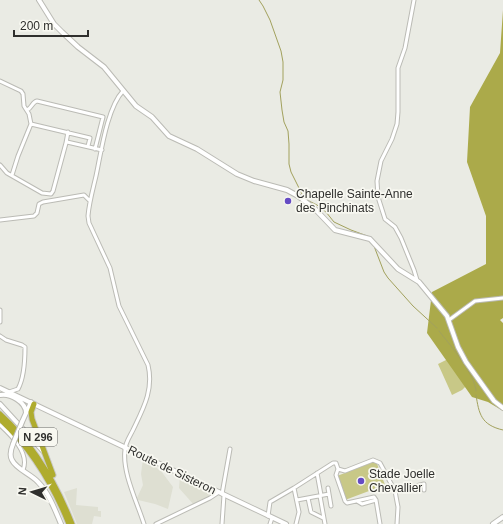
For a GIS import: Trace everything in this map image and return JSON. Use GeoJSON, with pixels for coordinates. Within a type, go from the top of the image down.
{"type":"FeatureCollection","features":[{"type":"Feature","properties":{"kind":"highway","name":"N 296"},"geometry":{"type":"LineString","coordinates":[[32,404],[31,416],[43,451],[62,494],[73,524]]}},
{"type":"Feature","properties":{"kind":"highway"},"geometry":{"type":"LineString","coordinates":[[0,414],[22,436],[45,467],[62,498],[73,524]]}},
{"type":"Feature","properties":{"kind":"highway"},"geometry":{"type":"LineString","coordinates":[[0,418],[20,439],[44,473],[56,494],[69,524]]}},
{"type":"Feature","properties":{"kind":"street"},"geometry":{"type":"LineString","coordinates":[[39,0],[54,24],[78,47],[104,66],[136,106],[152,117],[166,132],[237,174],[254,181],[287,190],[298,196],[315,209],[336,230],[362,236],[373,242],[398,269],[417,280],[449,320],[455,339],[466,362],[491,396],[503,408]]}},
{"type":"Feature","properties":{"kind":"street"},"geometry":{"type":"LineString","coordinates":[[414,0],[405,48],[398,68],[397,124],[392,139],[380,161],[377,182],[378,197],[385,219],[395,228],[401,238],[413,266],[417,280]]}},
{"type":"Feature","properties":{"kind":"street"},"geometry":{"type":"LineString","coordinates":[[0,81],[21,91],[23,94],[24,106],[27,110],[31,124],[12,175]]}},
{"type":"Feature","properties":{"kind":"street"},"geometry":{"type":"LineString","coordinates":[[123,91],[119,95],[114,106],[102,150],[88,216],[89,223],[107,260],[119,306],[150,373],[148,398],[125,447],[124,463],[144,524]]}},
{"type":"Feature","properties":{"kind":"street"},"geometry":{"type":"LineString","coordinates":[[27,110],[37,101],[103,117],[95,148]]}},
{"type":"Feature","properties":{"kind":"street"},"geometry":{"type":"LineString","coordinates":[[31,124],[90,138],[88,146]]}},
{"type":"Feature","properties":{"kind":"street"},"geometry":{"type":"LineString","coordinates":[[0,164],[7,172],[42,193],[48,195],[51,194],[54,191],[68,132]]}},
{"type":"Feature","properties":{"kind":"street"},"geometry":{"type":"LineString","coordinates":[[66,143],[88,146],[102,150]]}},
{"type":"Feature","properties":{"kind":"street"},"geometry":{"type":"LineString","coordinates":[[0,220],[34,216],[37,213],[39,204],[43,202],[84,195],[90,201]]}},
{"type":"Feature","properties":{"kind":"street"},"geometry":{"type":"LineString","coordinates":[[449,320],[475,301],[503,298]]}},
{"type":"Feature","properties":{"kind":"street"},"geometry":{"type":"LineString","coordinates":[[0,310],[0,322]]}},
{"type":"Feature","properties":{"kind":"street"},"geometry":{"type":"LineString","coordinates":[[0,336],[25,347],[21,384],[18,389],[9,392]]}},
{"type":"Feature","properties":{"kind":"street","name":"Route de Sisteron"},"geometry":{"type":"LineString","coordinates":[[0,388],[32,404]]}},
{"type":"Feature","properties":{"kind":"street","name":"Route de Sisteron"},"geometry":{"type":"LineString","coordinates":[[0,388],[286,524]]}},
{"type":"Feature","properties":{"kind":"street"},"geometry":{"type":"LineString","coordinates":[[0,395],[5,394],[22,402],[26,413]]}},
{"type":"Feature","properties":{"kind":"street"},"geometry":{"type":"LineString","coordinates":[[0,404],[43,451]]}},
{"type":"Feature","properties":{"kind":"street"},"geometry":{"type":"LineString","coordinates":[[32,404],[26,413],[13,444],[11,459],[45,490],[61,524]]}},
{"type":"Feature","properties":{"kind":"street"},"geometry":{"type":"LineString","coordinates":[[0,425],[12,437],[21,451],[25,461],[23,470]]}},
{"type":"Feature","properties":{"kind":"street"},"geometry":{"type":"LineString","coordinates":[[222,524],[220,493],[230,449]]}},
{"type":"Feature","properties":{"kind":"street"},"geometry":{"type":"LineString","coordinates":[[338,469],[345,471],[373,460],[380,463],[394,491],[398,507],[397,524]]}},
{"type":"Feature","properties":{"kind":"street"},"geometry":{"type":"LineString","coordinates":[[270,524],[270,502],[333,463],[336,463],[338,469],[336,475],[344,501],[356,501],[362,504],[375,499],[380,524]]}},
{"type":"Feature","properties":{"kind":"street"},"geometry":{"type":"LineString","coordinates":[[317,473],[325,524]]}},
{"type":"Feature","properties":{"kind":"street"},"geometry":{"type":"LineString","coordinates":[[394,491],[424,484],[424,490]]}},
{"type":"Feature","properties":{"kind":"street"},"geometry":{"type":"LineString","coordinates":[[294,488],[299,512],[296,524]]}},
{"type":"Feature","properties":{"kind":"street"},"geometry":{"type":"LineString","coordinates":[[328,488],[331,506]]}},
{"type":"Feature","properties":{"kind":"street"},"geometry":{"type":"LineString","coordinates":[[156,524],[220,493]]}},
{"type":"Feature","properties":{"kind":"street"},"geometry":{"type":"LineString","coordinates":[[297,500],[329,494]]}},
{"type":"Feature","properties":{"kind":"street"},"geometry":{"type":"LineString","coordinates":[[308,498],[311,512],[324,518]]}},
{"type":"Feature","properties":{"kind":"street"},"geometry":{"type":"LineString","coordinates":[[493,524],[503,517]]}},
{"type":"Feature","properties":{"kind":"shaded area"},"geometry":{"type":"Polygon","coordinates":[[[503,10],[503,318],[500,320],[503,323],[503,411],[488,402],[472,397],[427,333],[432,292],[486,264],[486,216],[467,162],[470,107],[500,53],[503,10]]]}},
{"type":"Feature","properties":{"kind":"shaded area"},"geometry":{"type":"Polygon","coordinates":[[[143,459],[161,471],[173,487],[168,509],[138,500],[137,498],[143,485],[141,474],[143,459]]]}},
{"type":"Feature","properties":{"kind":"shaded area"},"geometry":{"type":"Polygon","coordinates":[[[180,476],[209,489],[210,494],[207,498],[194,505],[179,488],[180,476]]]}},
{"type":"Feature","properties":{"kind":"shaded area"},"geometry":{"type":"Polygon","coordinates":[[[77,488],[76,505],[98,507],[98,511],[101,511],[101,517],[94,516],[92,524],[77,524],[64,492],[77,488]]]}},
{"type":"Feature","properties":{"kind":"green space"},"geometry":{"type":"Polygon","coordinates":[[[450,358],[467,385],[462,390],[452,395],[438,364],[450,358]]]}},
{"type":"Feature","properties":{"kind":"green space","name":"Stade Joelle Chevallier"},"geometry":{"type":"Polygon","coordinates":[[[376,461],[385,485],[345,500],[337,476],[376,461]]]}},
{"type":"Feature","properties":{"kind":"waterway"},"geometry":{"type":"LineString","coordinates":[[259,0],[270,20],[281,51],[283,62],[283,80],[280,92],[284,122],[288,131],[289,164],[291,172],[302,194],[307,200],[326,212],[334,222],[370,237]]}},
{"type":"Feature","properties":{"kind":"waterway"},"geometry":{"type":"LineString","coordinates":[[374,246],[384,272],[388,278],[413,306],[437,328]]}},
{"type":"Feature","properties":{"kind":"waterway"},"geometry":{"type":"LineString","coordinates":[[439,331],[467,368],[475,384],[476,391]]}},
{"type":"Feature","properties":{"kind":"waterway"},"geometry":{"type":"LineString","coordinates":[[476,395],[478,408],[482,418],[490,425],[503,430]]}},
{"type":"Feature","properties":{"kind":"place","name":"Chapelle Sainte-Anne des Pinchinats"},"geometry":{"type":"Point","coordinates":[288,201]}},
{"type":"Feature","properties":{"kind":"place","name":"Stade Joelle Chevallier"},"geometry":{"type":"Point","coordinates":[361,481]}}]}
